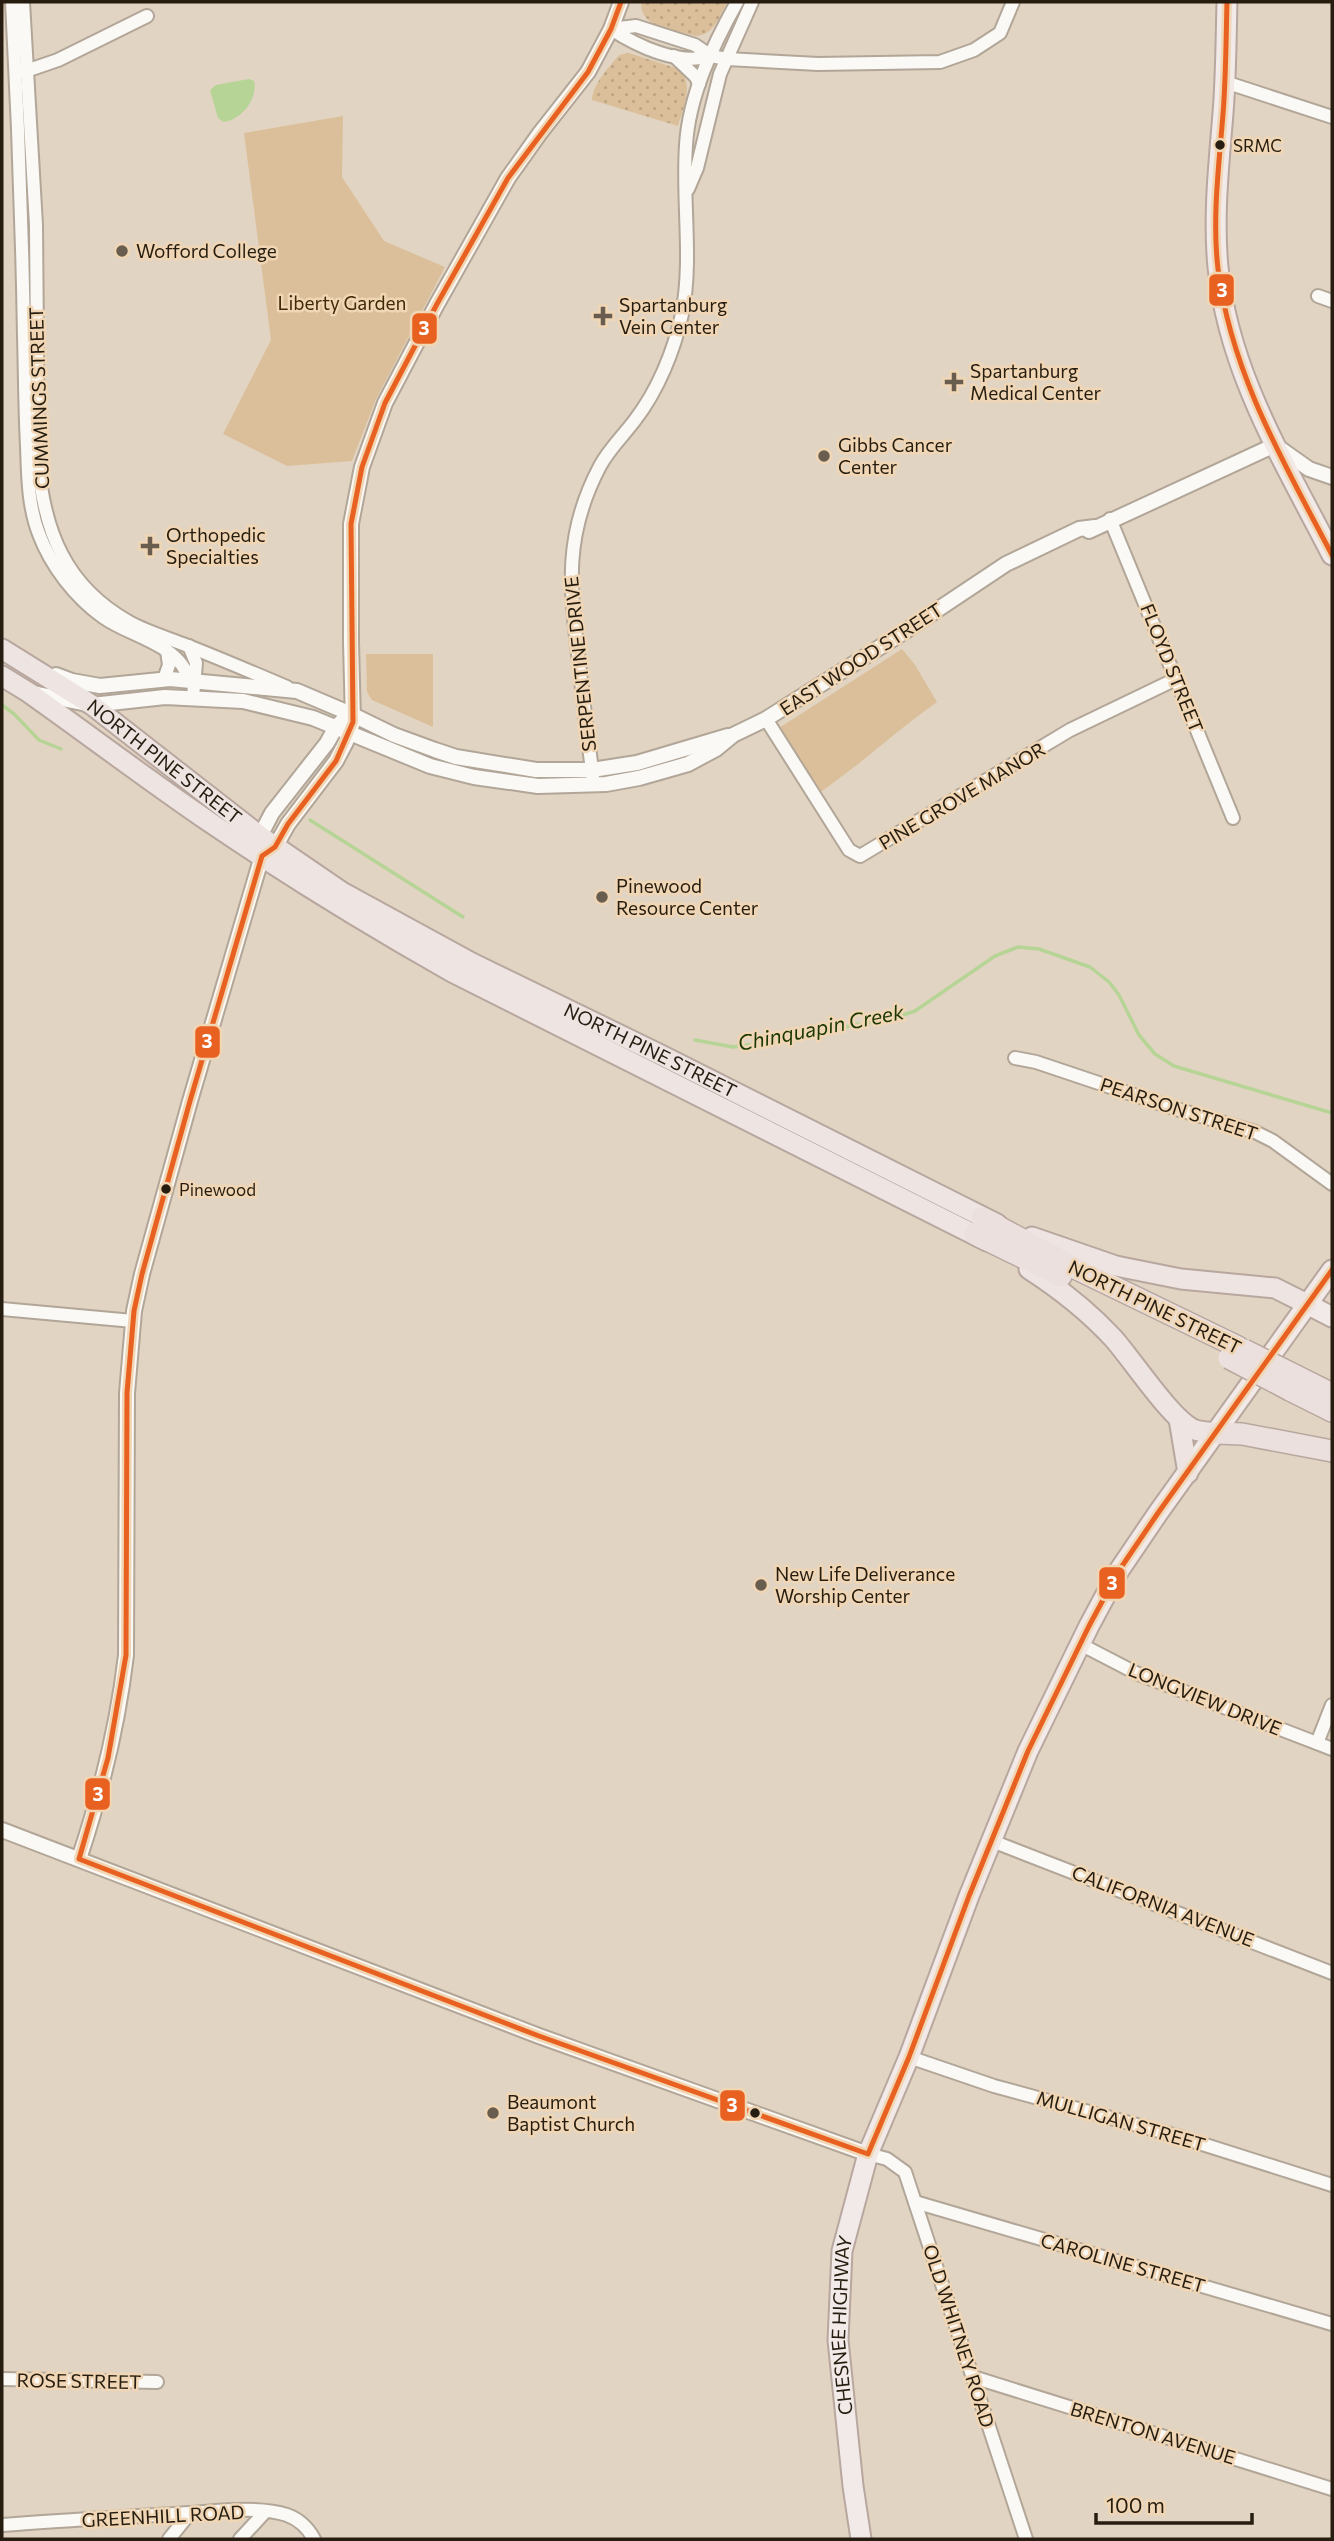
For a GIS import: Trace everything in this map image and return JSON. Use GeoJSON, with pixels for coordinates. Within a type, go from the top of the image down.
{"type":"FeatureCollection","features":[{"type":"Feature","properties":{"kind":"highway","name":"NORTH PINE STREET"},"geometry":{"type":"LineString","coordinates":[[2,649],[92,705],[266,847]]}},
{"type":"Feature","properties":{"kind":"highway","name":"NORTH PINE STREET"},"geometry":{"type":"LineString","coordinates":[[2,676],[194,811],[266,847],[472,963],[661,1055],[979,1226],[1077,1269],[1294,1384],[1332,1412]]}},
{"type":"Feature","properties":{"kind":"highway"},"geometry":{"type":"LineString","coordinates":[[979,1226],[1116,1266],[1181,1279],[1275,1288],[1307,1304]]}},
{"type":"Feature","properties":{"kind":"highway"},"geometry":{"type":"LineString","coordinates":[[979,1226],[1093,1318],[1113,1338],[1179,1419],[1196,1430],[1242,1434],[1332,1451]]}},
{"type":"Feature","properties":{"kind":"highway","name":"NORTH PINE STREET"},"geometry":{"type":"LineString","coordinates":[[1294,1384],[1332,1394]]}},
{"type":"Feature","properties":{"kind":"highway"},"geometry":{"type":"LineString","coordinates":[[1179,1419],[1188,1473]]}},
{"type":"Feature","properties":{"kind":"main road"},"geometry":{"type":"LineString","coordinates":[[1227,2],[1217,201],[1217,265],[1222,298],[1240,366],[1275,445],[1332,555]]}},
{"type":"Feature","properties":{"kind":"main road","name":"CHESNEE HIGHWAY"},"geometry":{"type":"LineString","coordinates":[[861,2539],[838,2340],[842,2252],[868,2154],[1041,1721],[1080,1644],[1118,1572],[1332,1270]]}},
{"type":"Feature","properties":{"kind":"main road"},"geometry":{"type":"LineString","coordinates":[[1307,1304],[1332,1317]]}},
{"type":"Feature","properties":{"kind":"street","name":"CUMMINGS STREET"},"geometry":{"type":"LineString","coordinates":[[12,2],[22,72],[36,225],[38,462],[48,524],[62,557],[73,574],[98,601],[131,623],[297,691]]}},
{"type":"Feature","properties":{"kind":"street","name":"CUMMINGS STREET"},"geometry":{"type":"LineString","coordinates":[[23,2],[22,225],[28,470],[34,520],[47,552],[59,572],[86,603],[118,627],[167,651],[182,663],[192,681]]}},
{"type":"Feature","properties":{"kind":"street"},"geometry":{"type":"LineString","coordinates":[[266,847],[288,824],[336,761],[353,722],[351,524],[354,500],[367,450],[386,403],[508,178],[588,72],[611,29],[621,2]]}},
{"type":"Feature","properties":{"kind":"street","name":"SERPENTINE DRIVE"},"geometry":{"type":"LineString","coordinates":[[594,785],[570,592],[572,551],[580,515],[593,479],[601,463],[648,401],[660,377],[681,318],[686,285],[688,124],[710,56],[737,2]]}},
{"type":"Feature","properties":{"kind":"street","name":"SERPENTINE DRIVE"},"geometry":{"type":"LineString","coordinates":[[686,193],[697,168],[716,88],[752,2]]}},
{"type":"Feature","properties":{"kind":"street"},"geometry":{"type":"LineString","coordinates":[[611,29],[636,26],[695,45],[710,56],[727,59],[818,64],[940,62],[974,50],[1000,33],[1013,2]]}},
{"type":"Feature","properties":{"kind":"street"},"geometry":{"type":"LineString","coordinates":[[22,72],[58,60],[147,16]]}},
{"type":"Feature","properties":{"kind":"street"},"geometry":{"type":"LineString","coordinates":[[611,29],[632,42],[674,56],[697,60],[710,56]]}},
{"type":"Feature","properties":{"kind":"street"},"geometry":{"type":"LineString","coordinates":[[674,56],[696,77],[699,84]]}},
{"type":"Feature","properties":{"kind":"street"},"geometry":{"type":"LineString","coordinates":[[1225,82],[1332,117]]}},
{"type":"Feature","properties":{"kind":"street"},"geometry":{"type":"LineString","coordinates":[[1318,296],[1332,301]]}},
{"type":"Feature","properties":{"kind":"street"},"geometry":{"type":"LineString","coordinates":[[1275,445],[1309,469],[1332,477]]}},
{"type":"Feature","properties":{"kind":"street","name":"EAST WOOD STREET"},"geometry":{"type":"LineString","coordinates":[[26,663],[86,684],[115,685],[163,679],[232,683],[297,691],[351,713],[394,736],[456,757],[536,771],[592,770],[637,763],[733,735],[765,719],[986,578],[1013,570],[1068,544],[1110,519],[1275,445]]}},
{"type":"Feature","properties":{"kind":"street","name":"FLOYD STREET"},"geometry":{"type":"LineString","coordinates":[[1110,519],[1233,818]]}},
{"type":"Feature","properties":{"kind":"street"},"geometry":{"type":"LineString","coordinates":[[189,646],[196,663],[192,681],[193,697]]}},
{"type":"Feature","properties":{"kind":"street"},"geometry":{"type":"LineString","coordinates":[[163,679],[169,665],[167,651]]}},
{"type":"Feature","properties":{"kind":"street"},"geometry":{"type":"LineString","coordinates":[[232,683],[249,671]]}},
{"type":"Feature","properties":{"kind":"street","name":"PINE GROVE MANOR"},"geometry":{"type":"LineString","coordinates":[[765,719],[849,850],[860,856],[1070,730],[1176,679]]}},
{"type":"Feature","properties":{"kind":"street","name":"EAST WOOD STREET"},"geometry":{"type":"LineString","coordinates":[[28,692],[92,705],[165,697],[193,697],[267,705],[350,732],[430,765],[474,777],[538,786],[594,785],[639,778],[688,764],[716,749],[733,735]]}},
{"type":"Feature","properties":{"kind":"street"},"geometry":{"type":"LineString","coordinates":[[79,1859],[113,1736],[126,1655],[127,1393],[133,1321],[142,1274],[190,1101],[266,847],[272,813],[327,743],[336,727],[351,713]]}},
{"type":"Feature","properties":{"kind":"street","name":"PEARSON STREET"},"geometry":{"type":"LineString","coordinates":[[1015,1058],[1255,1132],[1273,1141],[1332,1184]]}},
{"type":"Feature","properties":{"kind":"street"},"geometry":{"type":"LineString","coordinates":[[2,1309],[133,1321]]}},
{"type":"Feature","properties":{"kind":"street","name":"LONGVIEW DRIVE"},"geometry":{"type":"LineString","coordinates":[[1080,1644],[1136,1673],[1332,1749]]}},
{"type":"Feature","properties":{"kind":"street"},"geometry":{"type":"LineString","coordinates":[[1317,1742],[1332,1705]]}},
{"type":"Feature","properties":{"kind":"street"},"geometry":{"type":"LineString","coordinates":[[2,1830],[539,2036],[868,2154]]}},
{"type":"Feature","properties":{"kind":"street","name":"CALIFORNIA AVENUE"},"geometry":{"type":"LineString","coordinates":[[992,1841],[1332,1973]]}},
{"type":"Feature","properties":{"kind":"street","name":"MULLIGAN STREET"},"geometry":{"type":"LineString","coordinates":[[909,2057],[994,2086],[1177,2136],[1332,2185]]}},
{"type":"Feature","properties":{"kind":"street","name":"OLD WHITNEY ROAD"},"geometry":{"type":"LineString","coordinates":[[868,2154],[887,2159],[905,2172],[1027,2539]]}},
{"type":"Feature","properties":{"kind":"street","name":"CAROLINE STREET"},"geometry":{"type":"LineString","coordinates":[[915,2202],[1332,2324]]}},
{"type":"Feature","properties":{"kind":"street","name":"BRENTON AVENUE"},"geometry":{"type":"LineString","coordinates":[[973,2377],[1332,2488]]}},
{"type":"Feature","properties":{"kind":"street","name":"ROSE STREET"},"geometry":{"type":"LineString","coordinates":[[2,2379],[157,2382]]}},
{"type":"Feature","properties":{"kind":"street","name":"GREENHILL ROAD"},"geometry":{"type":"LineString","coordinates":[[2,2525],[227,2510],[282,2513],[304,2525],[314,2539]]}},
{"type":"Feature","properties":{"kind":"street"},"geometry":{"type":"LineString","coordinates":[[240,2539],[265,2512]]}},
{"type":"Feature","properties":{"kind":"street"},"geometry":{"type":"LineString","coordinates":[[169,2539],[190,2513]]}},
{"type":"Feature","properties":{"kind":"green space"},"geometry":{"type":"Polygon","coordinates":[[[641,2],[727,2],[712,28],[696,36],[652,23],[642,11],[641,2]]]}},
{"type":"Feature","properties":{"kind":"green space"},"geometry":{"type":"Polygon","coordinates":[[[629,53],[679,69],[684,75],[687,89],[678,126],[592,100],[595,88],[606,71],[619,55],[629,53]]]}},
{"type":"Feature","properties":{"kind":"green space","name":"Liberty Garden"},"geometry":{"type":"Polygon","coordinates":[[[343,116],[342,177],[384,241],[445,267],[376,399],[352,461],[287,466],[223,434],[271,340],[244,133],[343,116]]]}},
{"type":"Feature","properties":{"kind":"green space"},"geometry":{"type":"Polygon","coordinates":[[[902,649],[937,702],[819,793],[779,728],[902,649]]]}},
{"type":"Feature","properties":{"kind":"green space"},"geometry":{"type":"Polygon","coordinates":[[[366,654],[433,654],[433,727],[372,700],[367,692],[366,654]]]}},
{"type":"Feature","properties":{"kind":"shaded area"},"geometry":{"type":"Polygon","coordinates":[[[249,79],[254,81],[255,88],[247,107],[231,120],[224,122],[218,118],[210,90],[216,85],[249,79]]]}},
{"type":"Feature","properties":{"kind":"waterway","name":"Chinquapin Creek"},"geometry":{"type":"LineString","coordinates":[[2,705],[39,740],[61,749]]}},
{"type":"Feature","properties":{"kind":"waterway","name":"Chinquapin Creek"},"geometry":{"type":"LineString","coordinates":[[310,820],[463,917]]}},
{"type":"Feature","properties":{"kind":"waterway","name":"Chinquapin Creek"},"geometry":{"type":"LineString","coordinates":[[695,1040],[733,1047],[814,1036],[853,1025],[888,1020],[915,1011],[995,956],[1018,947],[1039,949],[1090,967],[1109,982],[1119,995],[1139,1035],[1155,1054],[1174,1066],[1332,1113]]}},
{"type":"Feature","properties":{"kind":"transit line","name":"3"},"geometry":{"type":"LineString","coordinates":[[621,2],[611,29],[588,72],[508,178],[437,304],[385,403],[362,467],[351,524],[353,722],[336,761],[288,824],[275,847],[262,856],[190,1101],[134,1311],[127,1393],[126,1655],[108,1758],[79,1859],[539,2036],[868,2154],[909,2057],[969,1896],[1028,1751],[1089,1626],[1118,1572],[1158,1513],[1332,1270]]}},
{"type":"Feature","properties":{"kind":"transit line","name":"3"},"geometry":{"type":"LineString","coordinates":[[1227,2],[1216,230],[1218,269],[1225,307],[1247,381],[1262,416],[1332,555]]}},
{"type":"Feature","properties":{"kind":"place","name":"SRMC"},"geometry":{"type":"Point","coordinates":[1220,145]}},
{"type":"Feature","properties":{"kind":"place","name":"Wofford College"},"geometry":{"type":"Point","coordinates":[122,251]}},
{"type":"Feature","properties":{"kind":"place","name":"Spartanburg Vein Center"},"geometry":{"type":"Point","coordinates":[603,316]}},
{"type":"Feature","properties":{"kind":"place","name":"Spartanburg Medical Center"},"geometry":{"type":"Point","coordinates":[954,382]}},
{"type":"Feature","properties":{"kind":"place","name":"Gibbs Cancer Center"},"geometry":{"type":"Point","coordinates":[824,456]}},
{"type":"Feature","properties":{"kind":"place","name":"Orthopedic Specialties"},"geometry":{"type":"Point","coordinates":[150,546]}},
{"type":"Feature","properties":{"kind":"place","name":"Pinewood Resource Center"},"geometry":{"type":"Point","coordinates":[602,897]}},
{"type":"Feature","properties":{"kind":"place","name":"Pinewood"},"geometry":{"type":"Point","coordinates":[166,1189]}},
{"type":"Feature","properties":{"kind":"place","name":"New Life Deliverance Worship Center"},"geometry":{"type":"Point","coordinates":[761,1585]}},
{"type":"Feature","properties":{"kind":"place","name":"Beaumont Baptist Church"},"geometry":{"type":"Point","coordinates":[493,2113]}}]}
